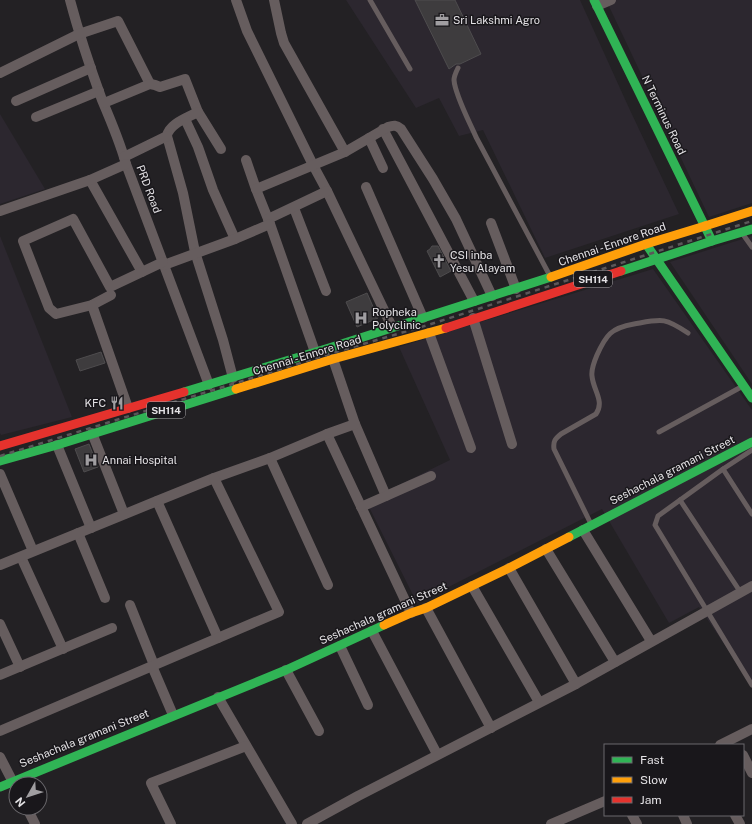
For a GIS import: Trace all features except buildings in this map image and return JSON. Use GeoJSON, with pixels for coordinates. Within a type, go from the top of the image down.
{"type":"FeatureCollection","features":[{"type":"Feature","properties":{"kind":"main road","name":"N Terminus Road"},"geometry":{"type":"LineString","coordinates":[[596,3],[712,241]]}},
{"type":"Feature","properties":{"kind":"main road","name":"Chennai - Ennore Road"},"geometry":{"type":"LineString","coordinates":[[0,446],[233,378],[316,352],[516,289],[646,244],[752,210]]}},
{"type":"Feature","properties":{"kind":"main road","name":"Chennai - Ennore Road"},"geometry":{"type":"LineString","coordinates":[[0,461],[57,445],[333,359],[429,333],[752,229]]}},
{"type":"Feature","properties":{"kind":"main road"},"geometry":{"type":"LineString","coordinates":[[646,244],[752,398]]}},
{"type":"Feature","properties":{"kind":"main road","name":"Seshachala gramani Street"},"geometry":{"type":"LineString","coordinates":[[34,776],[173,715],[286,670],[426,608],[546,549],[752,442]]}},
{"type":"Feature","properties":{"kind":"street","name":"PRD Road"},"geometry":{"type":"LineString","coordinates":[[70,0],[79,34],[99,91],[209,385]]}},
{"type":"Feature","properties":{"kind":"street"},"geometry":{"type":"LineString","coordinates":[[236,0],[247,31],[327,191],[392,327]]}},
{"type":"Feature","properties":{"kind":"street"},"geometry":{"type":"LineString","coordinates":[[274,0],[284,43],[345,152]]}},
{"type":"Feature","properties":{"kind":"street"},"geometry":{"type":"LineString","coordinates":[[596,3],[610,0]]}},
{"type":"Feature","properties":{"kind":"street"},"geometry":{"type":"LineString","coordinates":[[0,73],[79,34],[118,21],[150,84]]}},
{"type":"Feature","properties":{"kind":"street"},"geometry":{"type":"LineString","coordinates":[[16,101],[91,68]]}},
{"type":"Feature","properties":{"kind":"street"},"geometry":{"type":"LineString","coordinates":[[104,103],[150,84],[160,87],[185,78],[198,112],[221,149]]}},
{"type":"Feature","properties":{"kind":"street"},"geometry":{"type":"LineString","coordinates":[[36,116],[99,91]]}},
{"type":"Feature","properties":{"kind":"street"},"geometry":{"type":"LineString","coordinates":[[198,112],[172,127],[168,131],[167,136],[183,193],[195,254],[223,340],[233,378]]}},
{"type":"Feature","properties":{"kind":"street"},"geometry":{"type":"LineString","coordinates":[[185,119],[198,147],[214,190],[235,239]]}},
{"type":"Feature","properties":{"kind":"street"},"geometry":{"type":"LineString","coordinates":[[256,189],[345,152],[394,125],[401,129],[433,179],[456,219],[492,296]]}},
{"type":"Feature","properties":{"kind":"street"},"geometry":{"type":"LineString","coordinates":[[383,130],[474,301]]}},
{"type":"Feature","properties":{"kind":"street"},"geometry":{"type":"LineString","coordinates":[[0,211],[90,180],[167,136]]}},
{"type":"Feature","properties":{"kind":"street"},"geometry":{"type":"LineString","coordinates":[[369,138],[383,168]]}},
{"type":"Feature","properties":{"kind":"street"},"geometry":{"type":"LineString","coordinates":[[246,160],[316,352]]}},
{"type":"Feature","properties":{"kind":"street"},"geometry":{"type":"LineString","coordinates":[[90,180],[142,272]]}},
{"type":"Feature","properties":{"kind":"street"},"geometry":{"type":"LineString","coordinates":[[366,188],[423,318]]}},
{"type":"Feature","properties":{"kind":"street"},"geometry":{"type":"LineString","coordinates":[[111,295],[92,305],[56,314],[48,308],[23,241],[73,219],[110,287],[164,263],[195,254],[235,239],[327,191]]}},
{"type":"Feature","properties":{"kind":"street"},"geometry":{"type":"LineString","coordinates":[[294,208],[326,291]]}},
{"type":"Feature","properties":{"kind":"street"},"geometry":{"type":"LineString","coordinates":[[491,223],[516,289]]}},
{"type":"Feature","properties":{"kind":"street"},"geometry":{"type":"LineString","coordinates":[[92,305],[128,408]]}},
{"type":"Feature","properties":{"kind":"street"},"geometry":{"type":"LineString","coordinates":[[473,318],[512,444]]}},
{"type":"Feature","properties":{"kind":"street"},"geometry":{"type":"LineString","coordinates":[[429,333],[471,448]]}},
{"type":"Feature","properties":{"kind":"street"},"geometry":{"type":"LineString","coordinates":[[333,359],[355,424],[386,496]]}},
{"type":"Feature","properties":{"kind":"street"},"geometry":{"type":"LineString","coordinates":[[0,565],[157,500],[270,458],[326,434],[355,424]]}},
{"type":"Feature","properties":{"kind":"street"},"geometry":{"type":"LineString","coordinates":[[92,433],[124,514]]}},
{"type":"Feature","properties":{"kind":"street"},"geometry":{"type":"LineString","coordinates":[[326,434],[412,613]]}},
{"type":"Feature","properties":{"kind":"street"},"geometry":{"type":"LineString","coordinates":[[57,445],[91,528]]}},
{"type":"Feature","properties":{"kind":"street"},"geometry":{"type":"LineString","coordinates":[[270,458],[328,585]]}},
{"type":"Feature","properties":{"kind":"street"},"geometry":{"type":"LineString","coordinates":[[0,474],[33,552]]}},
{"type":"Feature","properties":{"kind":"street"},"geometry":{"type":"LineString","coordinates":[[361,506],[431,476]]}},
{"type":"Feature","properties":{"kind":"street"},"geometry":{"type":"LineString","coordinates":[[0,731],[279,612],[214,478]]}},
{"type":"Feature","properties":{"kind":"street"},"geometry":{"type":"LineString","coordinates":[[157,500],[218,638]]}},
{"type":"Feature","properties":{"kind":"street"},"geometry":{"type":"LineString","coordinates":[[587,527],[652,642]]}},
{"type":"Feature","properties":{"kind":"street"},"geometry":{"type":"LineString","coordinates":[[78,533],[105,598]]}},
{"type":"Feature","properties":{"kind":"street"},"geometry":{"type":"LineString","coordinates":[[546,549],[615,662]]}},
{"type":"Feature","properties":{"kind":"street"},"geometry":{"type":"LineString","coordinates":[[20,557],[63,649]]}},
{"type":"Feature","properties":{"kind":"street"},"geometry":{"type":"LineString","coordinates":[[508,568],[576,684]]}},
{"type":"Feature","properties":{"kind":"street"},"geometry":{"type":"LineString","coordinates":[[472,586],[539,702]]}},
{"type":"Feature","properties":{"kind":"street"},"geometry":{"type":"LineString","coordinates":[[314,822],[437,754],[576,684],[752,586]]}},
{"type":"Feature","properties":{"kind":"street"},"geometry":{"type":"LineString","coordinates":[[130,605],[173,715]]}},
{"type":"Feature","properties":{"kind":"street"},"geometry":{"type":"LineString","coordinates":[[426,608],[491,728]]}},
{"type":"Feature","properties":{"kind":"street"},"geometry":{"type":"LineString","coordinates":[[0,624],[20,667]]}},
{"type":"Feature","properties":{"kind":"street"},"geometry":{"type":"LineString","coordinates":[[0,675],[112,628]]}},
{"type":"Feature","properties":{"kind":"street"},"geometry":{"type":"LineString","coordinates":[[372,631],[437,754]]}},
{"type":"Feature","properties":{"kind":"street"},"geometry":{"type":"LineString","coordinates":[[340,646],[368,705]]}},
{"type":"Feature","properties":{"kind":"street"},"geometry":{"type":"LineString","coordinates":[[286,670],[319,731]]}},
{"type":"Feature","properties":{"kind":"street"},"geometry":{"type":"LineString","coordinates":[[218,697],[292,824]]}},
{"type":"Feature","properties":{"kind":"street"},"geometry":{"type":"LineString","coordinates":[[725,744],[736,742],[752,729]]}},
{"type":"Feature","properties":{"kind":"street"},"geometry":{"type":"LineString","coordinates":[[171,824],[151,783],[246,746]]}},
{"type":"Feature","properties":{"kind":"street"},"geometry":{"type":"LineString","coordinates":[[0,757],[10,776]]}},
{"type":"Feature","properties":{"kind":"street"},"geometry":{"type":"LineString","coordinates":[[744,757],[752,773]]}},
{"type":"Feature","properties":{"kind":"street"},"geometry":{"type":"LineString","coordinates":[[551,824],[604,801]]}},
{"type":"Feature","properties":{"kind":"lane"},"geometry":{"type":"LineString","coordinates":[[370,0],[410,69]]}},
{"type":"Feature","properties":{"kind":"lane"},"geometry":{"type":"LineString","coordinates":[[458,68],[454,80],[456,90],[476,137],[551,277]]}},
{"type":"Feature","properties":{"kind":"lane"},"geometry":{"type":"LineString","coordinates":[[741,232],[752,247]]}},
{"type":"Feature","properties":{"kind":"lane"},"geometry":{"type":"LineString","coordinates":[[587,527],[554,448],[553,442],[561,434],[596,414],[600,402],[592,377],[592,369],[604,340],[615,329],[623,326],[656,320],[664,320],[673,323],[688,333]]}},
{"type":"Feature","properties":{"kind":"lane"},"geometry":{"type":"LineString","coordinates":[[659,432],[744,386]]}},
{"type":"Feature","properties":{"kind":"lane"},"geometry":{"type":"LineString","coordinates":[[752,450],[658,516],[655,525],[708,610],[752,685]]}},
{"type":"Feature","properties":{"kind":"lane"},"geometry":{"type":"LineString","coordinates":[[723,469],[752,514]]}},
{"type":"Feature","properties":{"kind":"lane"},"geometry":{"type":"LineString","coordinates":[[680,500],[741,592]]}},
{"type":"Feature","properties":{"kind":"shaded area"},"geometry":{"type":"Polygon","coordinates":[[[346,0],[580,0],[679,214],[545,258],[483,130],[459,136],[439,98],[416,108],[346,0]]]}},
{"type":"Feature","properties":{"kind":"shaded area"},"geometry":{"type":"Polygon","coordinates":[[[606,0],[752,0],[752,203],[709,217],[606,0]]]}},
{"type":"Feature","properties":{"kind":"shaded area"},"geometry":{"type":"Polygon","coordinates":[[[0,114],[45,189],[0,204],[0,114]]]}},
{"type":"Feature","properties":{"kind":"shaded area"},"geometry":{"type":"Polygon","coordinates":[[[0,236],[72,417],[1,435],[0,433],[0,236]]]}},
{"type":"Feature","properties":{"kind":"shaded area"},"geometry":{"type":"Polygon","coordinates":[[[752,236],[752,384],[670,262],[752,236]]]}},
{"type":"Feature","properties":{"kind":"shaded area"},"geometry":{"type":"Polygon","coordinates":[[[653,269],[752,410],[752,685],[699,607],[669,623],[602,509],[417,603],[366,501],[450,460],[399,347],[653,269]]]}},
{"type":"Feature","properties":{"kind":"railway"},"geometry":{"type":"LineString","coordinates":[[0,456],[428,325],[752,221]]}},
{"type":"Feature","properties":{"kind":"traffic: fast"},"geometry":{"type":"LineString","coordinates":[[594,0],[712,241],[752,229]]}},
{"type":"Feature","properties":{"kind":"traffic: fast"},"geometry":{"type":"LineString","coordinates":[[621,271],[712,241]]}},
{"type":"Feature","properties":{"kind":"traffic: fast"},"geometry":{"type":"LineString","coordinates":[[646,244],[752,398]]}},
{"type":"Feature","properties":{"kind":"traffic: fast"},"geometry":{"type":"LineString","coordinates":[[184,392],[329,348],[551,277]]}},
{"type":"Feature","properties":{"kind":"traffic: fast"},"geometry":{"type":"LineString","coordinates":[[0,461],[57,445],[236,389]]}},
{"type":"Feature","properties":{"kind":"traffic: fast"},"geometry":{"type":"LineString","coordinates":[[569,537],[752,442]]}},
{"type":"Feature","properties":{"kind":"traffic: fast"},"geometry":{"type":"LineString","coordinates":[[0,787],[286,670],[384,625]]}},
{"type":"Feature","properties":{"kind":"traffic: slow"},"geometry":{"type":"LineString","coordinates":[[705,226],[752,211]]}},
{"type":"Feature","properties":{"kind":"traffic: slow"},"geometry":{"type":"LineString","coordinates":[[551,277],[646,244],[705,226]]}},
{"type":"Feature","properties":{"kind":"traffic: slow"},"geometry":{"type":"LineString","coordinates":[[236,389],[333,359],[446,328]]}},
{"type":"Feature","properties":{"kind":"traffic: slow"},"geometry":{"type":"LineString","coordinates":[[384,625],[426,608],[569,537]]}},
{"type":"Feature","properties":{"kind":"traffic: jam"},"geometry":{"type":"LineString","coordinates":[[446,328],[621,271]]}},
{"type":"Feature","properties":{"kind":"traffic: jam"},"geometry":{"type":"LineString","coordinates":[[0,446],[184,392]]}},
{"type":"Feature","properties":{"kind":"place","name":"Sri Lakshmi Agro"},"geometry":{"type":"Point","coordinates":[442,20]}},
{"type":"Feature","properties":{"kind":"place","name":"CSI inba Yesu Alayam"},"geometry":{"type":"Point","coordinates":[439,261]}},
{"type":"Feature","properties":{"kind":"place","name":"Ropheka Polyclinic"},"geometry":{"type":"Point","coordinates":[361,318]}},
{"type":"Feature","properties":{"kind":"place","name":"KFC"},"geometry":{"type":"Point","coordinates":[117,403]}},
{"type":"Feature","properties":{"kind":"place","name":"Annai Hospital"},"geometry":{"type":"Point","coordinates":[91,460]}}]}
